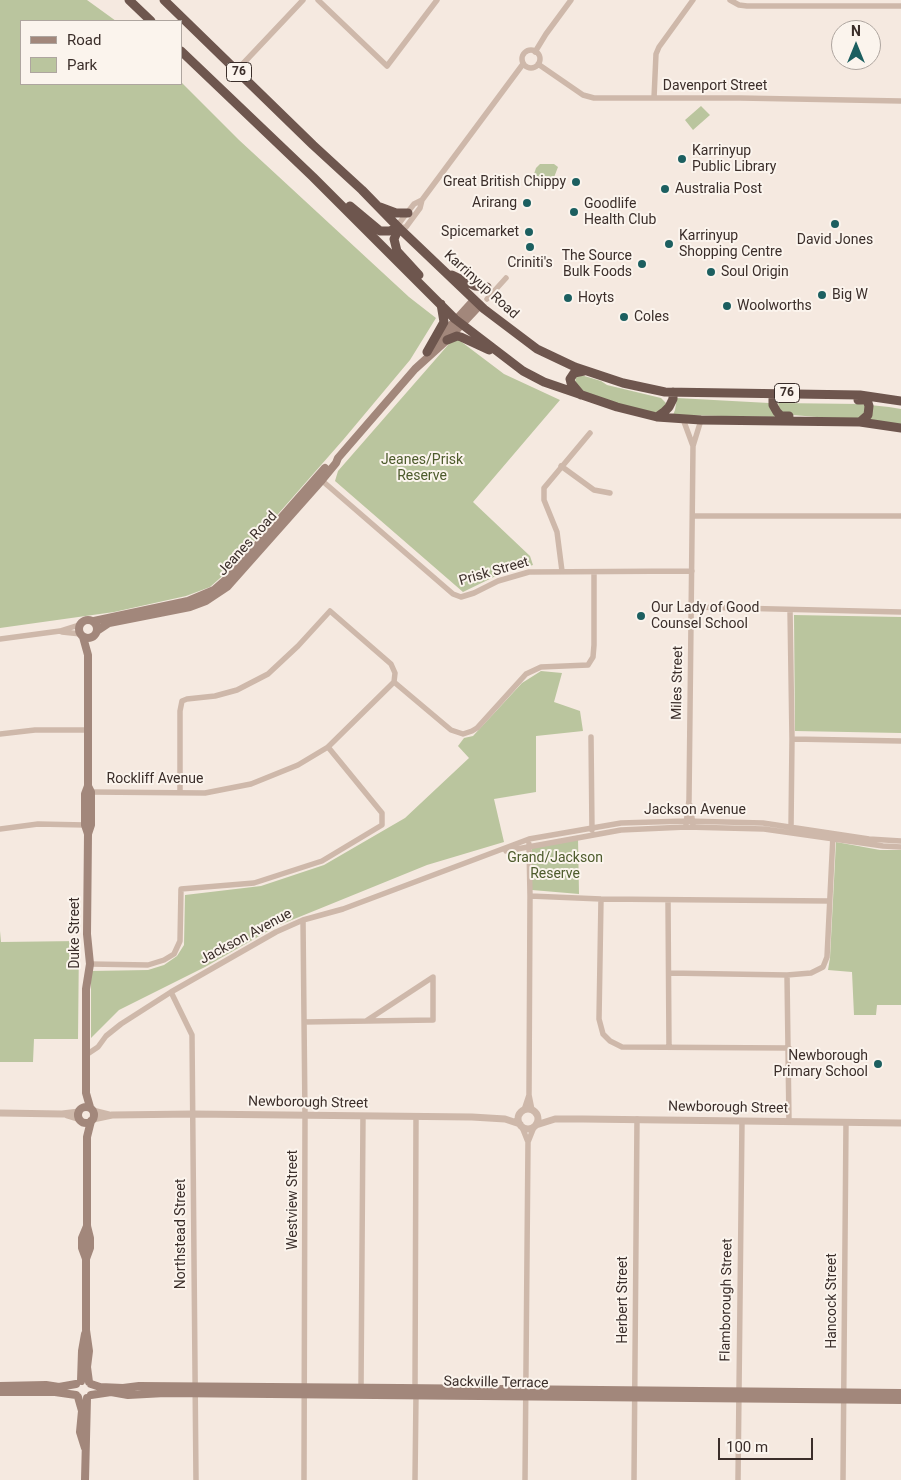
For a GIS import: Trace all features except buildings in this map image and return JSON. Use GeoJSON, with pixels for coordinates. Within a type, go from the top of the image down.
{"type":"FeatureCollection","features":[{"type":"Feature","properties":{"kind":"highway"},"geometry":{"type":"LineString","coordinates":[[129,0],[150,20]]}},
{"type":"Feature","properties":{"kind":"highway","name":"Karrinyup Road"},"geometry":{"type":"LineString","coordinates":[[164,0],[447,273],[531,345],[562,362],[623,383],[673,392],[844,395],[901,401]]}},
{"type":"Feature","properties":{"kind":"highway","name":"76"},"geometry":{"type":"LineString","coordinates":[[182,52],[459,322],[523,371],[544,382],[617,407],[656,416],[701,420],[860,422],[901,428]]}},
{"type":"Feature","properties":{"kind":"highway"},"geometry":{"type":"LineString","coordinates":[[312,177],[380,231],[399,228]]}},
{"type":"Feature","properties":{"kind":"highway"},"geometry":{"type":"LineString","coordinates":[[380,207],[396,213],[408,213]]}},
{"type":"Feature","properties":{"kind":"highway"},"geometry":{"type":"LineString","coordinates":[[399,228],[394,239],[397,251],[422,278],[427,290]]}},
{"type":"Feature","properties":{"kind":"highway"},"geometry":{"type":"LineString","coordinates":[[447,273],[475,286],[487,287]]}},
{"type":"Feature","properties":{"kind":"highway"},"geometry":{"type":"LineString","coordinates":[[427,352],[444,322],[444,313],[440,303]]}},
{"type":"Feature","properties":{"kind":"highway"},"geometry":{"type":"LineString","coordinates":[[447,340],[457,336],[461,337],[490,351],[508,365],[523,371]]}},
{"type":"Feature","properties":{"kind":"highway"},"geometry":{"type":"LineString","coordinates":[[581,395],[571,383],[571,376],[578,372],[592,372]]}},
{"type":"Feature","properties":{"kind":"highway"},"geometry":{"type":"LineString","coordinates":[[656,416],[669,407],[673,400],[673,392]]}},
{"type":"Feature","properties":{"kind":"highway"},"geometry":{"type":"LineString","coordinates":[[860,422],[868,415],[867,400],[848,399],[844,395],[849,392],[901,397]]}},
{"type":"Feature","properties":{"kind":"highway"},"geometry":{"type":"LineString","coordinates":[[773,394],[774,405],[781,416],[815,417],[820,421]]}},
{"type":"Feature","properties":{"kind":"main road","name":"Jeanes Road"},"geometry":{"type":"LineString","coordinates":[[82,636],[88,638],[114,622],[190,607],[218,594],[237,577],[320,478],[331,461],[338,458],[415,369],[427,352],[480,301]]}},
{"type":"Feature","properties":{"kind":"main road","name":"Jeanes Road"},"geometry":{"type":"LineString","coordinates":[[415,369],[447,340],[459,322]]}},
{"type":"Feature","properties":{"kind":"main road","name":"Jeanes Road"},"geometry":{"type":"LineString","coordinates":[[79,625],[85,620],[94,621],[188,601],[214,590],[230,576],[320,478]]}},
{"type":"Feature","properties":{"kind":"main road"},"geometry":{"type":"LineString","coordinates":[[94,621],[96,625],[95,634]]}},
{"type":"Feature","properties":{"kind":"main road"},"geometry":{"type":"LineString","coordinates":[[79,625],[82,636]]}},
{"type":"Feature","properties":{"kind":"main road","name":"Duke Street"},"geometry":{"type":"LineString","coordinates":[[84,1383],[89,1351],[86,1330],[86,1259],[82,1248],[82,1238],[86,1226],[87,1137],[84,1113],[86,1093],[86,990],[90,964],[87,934],[88,834],[91,825],[87,730],[88,654],[95,634]]}},
{"type":"Feature","properties":{"kind":"main road","name":"Duke Street"},"geometry":{"type":"LineString","coordinates":[[82,636],[88,654]]}},
{"type":"Feature","properties":{"kind":"main road","name":"Duke Street"},"geometry":{"type":"LineString","coordinates":[[88,834],[85,825],[85,794],[90,789]]}},
{"type":"Feature","properties":{"kind":"main road","name":"Duke Street"},"geometry":{"type":"LineString","coordinates":[[84,1113],[94,1114],[87,1137]]}},
{"type":"Feature","properties":{"kind":"main road"},"geometry":{"type":"LineString","coordinates":[[85,1450],[80,1432],[82,1411],[74,1390],[84,1383],[93,1390],[89,1396],[85,1480]]}},
{"type":"Feature","properties":{"kind":"main road","name":"Sackville Terrace"},"geometry":{"type":"LineString","coordinates":[[0,1386],[46,1385],[59,1387],[84,1383],[109,1388],[195,1390],[739,1396],[844,1396],[901,1393]]}},
{"type":"Feature","properties":{"kind":"main road","name":"Sackville Terrace"},"geometry":{"type":"LineString","coordinates":[[305,1391],[360,1388],[416,1391]]}},
{"type":"Feature","properties":{"kind":"main road","name":"Sackville Terrace"},"geometry":{"type":"LineString","coordinates":[[77,1396],[111,1392],[128,1395],[148,1392],[195,1390]]}},
{"type":"Feature","properties":{"kind":"main road"},"geometry":{"type":"LineString","coordinates":[[0,1392],[54,1392],[77,1396]]}},
{"type":"Feature","properties":{"kind":"main road","name":"Sackville Terrace"},"geometry":{"type":"LineString","coordinates":[[844,1396],[901,1400]]}},
{"type":"Feature","properties":{"kind":"street"},"geometry":{"type":"LineString","coordinates":[[237,70],[302,0]]}},
{"type":"Feature","properties":{"kind":"street"},"geometry":{"type":"LineString","coordinates":[[318,0],[387,66],[437,0]]}},
{"type":"Feature","properties":{"kind":"street"},"geometry":{"type":"LineString","coordinates":[[654,98],[656,54],[659,46],[693,0]]}},
{"type":"Feature","properties":{"kind":"street"},"geometry":{"type":"LineString","coordinates":[[730,0],[739,5],[747,6],[901,6]]}},
{"type":"Feature","properties":{"kind":"street"},"geometry":{"type":"LineString","coordinates":[[535,52],[567,1]]}},
{"type":"Feature","properties":{"kind":"street"},"geometry":{"type":"LineString","coordinates":[[422,200],[414,204],[400,222],[399,228],[406,227],[420,208],[422,200],[523,64],[524,53],[529,50],[535,52],[539,59],[538,64],[531,68],[523,64]]}},
{"type":"Feature","properties":{"kind":"street","name":"Davenport Street"},"geometry":{"type":"LineString","coordinates":[[538,64],[590,98],[901,101]]}},
{"type":"Feature","properties":{"kind":"street"},"geometry":{"type":"LineString","coordinates":[[480,301],[506,278]]}},
{"type":"Feature","properties":{"kind":"street","name":"Miles Street"},"geometry":{"type":"LineString","coordinates":[[683,419],[693,446]]}},
{"type":"Feature","properties":{"kind":"street","name":"Miles Street"},"geometry":{"type":"LineString","coordinates":[[686,824],[689,800],[693,446],[701,420]]}},
{"type":"Feature","properties":{"kind":"street"},"geometry":{"type":"LineString","coordinates":[[562,572],[557,532],[544,500],[544,488],[590,433]]}},
{"type":"Feature","properties":{"kind":"street"},"geometry":{"type":"LineString","coordinates":[[561,466],[594,490],[610,493]]}},
{"type":"Feature","properties":{"kind":"street","name":"Prisk Street"},"geometry":{"type":"LineString","coordinates":[[320,478],[453,594],[461,597],[498,581],[529,572],[692,571]]}},
{"type":"Feature","properties":{"kind":"street"},"geometry":{"type":"LineString","coordinates":[[692,516],[901,516]]}},
{"type":"Feature","properties":{"kind":"street"},"geometry":{"type":"LineString","coordinates":[[180,792],[180,711],[182,701],[237,690],[268,674],[330,612],[391,664],[395,673],[394,682],[451,730],[463,734],[477,728],[526,674],[541,667],[588,665],[593,657],[594,646],[594,572]]}},
{"type":"Feature","properties":{"kind":"street"},"geometry":{"type":"LineString","coordinates":[[692,607],[901,612]]}},
{"type":"Feature","properties":{"kind":"street"},"geometry":{"type":"LineString","coordinates":[[790,610],[792,740],[790,829]]}},
{"type":"Feature","properties":{"kind":"street","name":"Jeanes Road"},"geometry":{"type":"LineString","coordinates":[[0,639],[60,631],[79,625]]}},
{"type":"Feature","properties":{"kind":"street","name":"Jeanes Road"},"geometry":{"type":"LineString","coordinates":[[60,631],[82,636]]}},
{"type":"Feature","properties":{"kind":"street","name":"Rockliff Avenue"},"geometry":{"type":"LineString","coordinates":[[90,789],[205,793],[251,784],[298,765],[328,747],[394,682]]}},
{"type":"Feature","properties":{"kind":"street"},"geometry":{"type":"LineString","coordinates":[[0,734],[35,730],[87,730]]}},
{"type":"Feature","properties":{"kind":"street"},"geometry":{"type":"LineString","coordinates":[[590,737],[592,831]]}},
{"type":"Feature","properties":{"kind":"street"},"geometry":{"type":"LineString","coordinates":[[792,740],[901,741]]}},
{"type":"Feature","properties":{"kind":"street"},"geometry":{"type":"LineString","coordinates":[[90,964],[148,965],[164,960],[174,954],[180,940],[181,889],[254,883],[322,861],[382,826],[382,813],[328,747]]}},
{"type":"Feature","properties":{"kind":"street","name":"Miles Street"},"geometry":{"type":"LineString","coordinates":[[689,800],[693,825]]}},
{"type":"Feature","properties":{"kind":"street","name":"Jackson Avenue"},"geometry":{"type":"LineString","coordinates":[[492,853],[529,847],[621,824],[693,825],[763,823],[883,846],[901,847]]}},
{"type":"Feature","properties":{"kind":"street"},"geometry":{"type":"LineString","coordinates":[[0,830],[38,824],[85,825]]}},
{"type":"Feature","properties":{"kind":"street","name":"Jackson Avenue"},"geometry":{"type":"LineString","coordinates":[[86,1055],[98,1047],[106,1036],[120,1024],[171,992],[276,932],[303,920],[343,909],[529,839],[592,831]]}},
{"type":"Feature","properties":{"kind":"street"},"geometry":{"type":"LineString","coordinates":[[669,973],[787,975],[811,973],[823,967],[827,957],[832,836]]}},
{"type":"Feature","properties":{"kind":"street","name":"Jackson Avenue"},"geometry":{"type":"LineString","coordinates":[[832,836],[901,841]]}},
{"type":"Feature","properties":{"kind":"street"},"geometry":{"type":"LineString","coordinates":[[528,1142],[538,1119],[529,1095],[529,839]]}},
{"type":"Feature","properties":{"kind":"street"},"geometry":{"type":"LineString","coordinates":[[530,896],[601,900],[829,901]]}},
{"type":"Feature","properties":{"kind":"street"},"geometry":{"type":"LineString","coordinates":[[601,900],[599,1019],[603,1034],[610,1041],[622,1046],[789,1048]]}},
{"type":"Feature","properties":{"kind":"street"},"geometry":{"type":"LineString","coordinates":[[668,900],[669,1046]]}},
{"type":"Feature","properties":{"kind":"street","name":"Westview Street"},"geometry":{"type":"LineString","coordinates":[[303,920],[305,1116],[304,1480]]}},
{"type":"Feature","properties":{"kind":"street"},"geometry":{"type":"LineString","coordinates":[[787,975],[789,1122]]}},
{"type":"Feature","properties":{"kind":"street"},"geometry":{"type":"LineString","coordinates":[[304,1022],[433,1020],[433,977],[366,1021]]}},
{"type":"Feature","properties":{"kind":"street","name":"Northstead Street"},"geometry":{"type":"LineString","coordinates":[[171,992],[192,1035],[196,1480]]}},
{"type":"Feature","properties":{"kind":"street"},"geometry":{"type":"LineString","coordinates":[[525,1480],[528,1142],[519,1119],[529,1095]]}},
{"type":"Feature","properties":{"kind":"street","name":"Newborough Street"},"geometry":{"type":"LineString","coordinates":[[505,1119],[522,1111],[535,1112],[555,1119],[901,1123]]}},
{"type":"Feature","properties":{"kind":"street","name":"Newborough Street"},"geometry":{"type":"LineString","coordinates":[[0,1113],[84,1113],[112,1116],[193,1114],[505,1119],[528,1129],[555,1119]]}},
{"type":"Feature","properties":{"kind":"street","name":"Newborough Street"},"geometry":{"type":"LineString","coordinates":[[92,1120],[112,1116]]}},
{"type":"Feature","properties":{"kind":"street"},"geometry":{"type":"LineString","coordinates":[[360,1388],[363,1116]]}},
{"type":"Feature","properties":{"kind":"street"},"geometry":{"type":"LineString","coordinates":[[415,1480],[416,1117]]}},
{"type":"Feature","properties":{"kind":"street","name":"Herbert Street"},"geometry":{"type":"LineString","coordinates":[[634,1480],[637,1119]]}},
{"type":"Feature","properties":{"kind":"street","name":"Flamborough Street"},"geometry":{"type":"LineString","coordinates":[[738,1480],[742,1121]]}},
{"type":"Feature","properties":{"kind":"street","name":"Hancock Street"},"geometry":{"type":"LineString","coordinates":[[843,1480],[846,1122]]}},
{"type":"Feature","properties":{"kind":"green space"},"geometry":{"type":"Polygon","coordinates":[[[0,0],[87,0],[115,20],[20,20],[20,85],[182,85],[182,83],[239,140],[409,297],[436,318],[410,360],[343,440],[228,571],[210,587],[186,596],[114,612],[0,628],[0,0]]]}},
{"type":"Feature","properties":{"kind":"green space"},"geometry":{"type":"Polygon","coordinates":[[[701,106],[710,115],[693,130],[685,120],[701,106]]]}},
{"type":"Feature","properties":{"kind":"green space"},"geometry":{"type":"Polygon","coordinates":[[[540,164],[554,164],[558,167],[553,180],[532,180],[536,168],[540,164]]]}},
{"type":"Feature","properties":{"kind":"green space","name":"Jeanes/Prisk Reserve"},"geometry":{"type":"Polygon","coordinates":[[[455,337],[504,374],[560,400],[473,502],[530,556],[533,565],[502,573],[463,592],[335,481],[338,471],[455,337]]]}},
{"type":"Feature","properties":{"kind":"green space"},"geometry":{"type":"Polygon","coordinates":[[[581,375],[601,381],[607,385],[661,398],[666,403],[666,409],[653,413],[630,408],[583,392],[575,383],[576,377],[581,375]]]}},
{"type":"Feature","properties":{"kind":"green space"},"geometry":{"type":"Polygon","coordinates":[[[677,398],[769,403],[775,417],[673,415],[677,398]]]}},
{"type":"Feature","properties":{"kind":"green space"},"geometry":{"type":"Polygon","coordinates":[[[778,403],[860,404],[901,409],[901,424],[781,414],[778,403]]]}},
{"type":"Feature","properties":{"kind":"green space"},"geometry":{"type":"Polygon","coordinates":[[[794,615],[901,617],[901,733],[795,731],[794,615]]]}},
{"type":"Feature","properties":{"kind":"green space"},"geometry":{"type":"Polygon","coordinates":[[[541,671],[562,673],[554,702],[580,711],[583,731],[536,736],[536,792],[494,799],[504,842],[427,865],[277,926],[205,967],[119,1010],[91,1038],[91,971],[148,970],[164,965],[177,956],[184,945],[185,895],[261,886],[324,865],[405,818],[469,758],[458,746],[464,738],[473,736],[522,683],[541,671]]]}},
{"type":"Feature","properties":{"kind":"green space","name":"Grand/Jackson Reserve"},"geometry":{"type":"Polygon","coordinates":[[[578,838],[579,894],[532,890],[532,847],[578,838]]]}},
{"type":"Feature","properties":{"kind":"green space"},"geometry":{"type":"Polygon","coordinates":[[[836,842],[880,850],[901,850],[901,1005],[877,1005],[876,1015],[854,1015],[852,972],[828,970],[836,842]]]}},
{"type":"Feature","properties":{"kind":"green space"},"geometry":{"type":"Polygon","coordinates":[[[0,931],[1,942],[79,941],[78,1039],[34,1039],[33,1062],[0,1062],[0,931]]]}},
{"type":"Feature","properties":{"kind":"place","name":"Karrinyup Public Library"},"geometry":{"type":"Point","coordinates":[682,159]}},
{"type":"Feature","properties":{"kind":"place","name":"Great British Chippy"},"geometry":{"type":"Point","coordinates":[576,182]}},
{"type":"Feature","properties":{"kind":"place","name":"Australia Post"},"geometry":{"type":"Point","coordinates":[665,189]}},
{"type":"Feature","properties":{"kind":"place","name":"Arirang"},"geometry":{"type":"Point","coordinates":[527,203]}},
{"type":"Feature","properties":{"kind":"place","name":"Goodlife Health Club"},"geometry":{"type":"Point","coordinates":[574,212]}},
{"type":"Feature","properties":{"kind":"place","name":"David Jones"},"geometry":{"type":"Point","coordinates":[835,224]}},
{"type":"Feature","properties":{"kind":"place","name":"Spicemarket"},"geometry":{"type":"Point","coordinates":[529,232]}},
{"type":"Feature","properties":{"kind":"place","name":"Karrinyup Shopping Centre"},"geometry":{"type":"Point","coordinates":[669,244]}},
{"type":"Feature","properties":{"kind":"place","name":"Criniti's"},"geometry":{"type":"Point","coordinates":[530,247]}},
{"type":"Feature","properties":{"kind":"place","name":"The Source Bulk Foods"},"geometry":{"type":"Point","coordinates":[642,264]}},
{"type":"Feature","properties":{"kind":"place","name":"Soul Origin"},"geometry":{"type":"Point","coordinates":[711,272]}},
{"type":"Feature","properties":{"kind":"place","name":"Big W"},"geometry":{"type":"Point","coordinates":[822,295]}},
{"type":"Feature","properties":{"kind":"place","name":"Hoyts"},"geometry":{"type":"Point","coordinates":[568,298]}},
{"type":"Feature","properties":{"kind":"place","name":"Woolworths"},"geometry":{"type":"Point","coordinates":[727,306]}},
{"type":"Feature","properties":{"kind":"place","name":"Coles"},"geometry":{"type":"Point","coordinates":[624,317]}},
{"type":"Feature","properties":{"kind":"place","name":"Our Lady of Good Counsel School"},"geometry":{"type":"Point","coordinates":[641,616]}},
{"type":"Feature","properties":{"kind":"place","name":"Newborough Primary School"},"geometry":{"type":"Point","coordinates":[878,1064]}}]}
